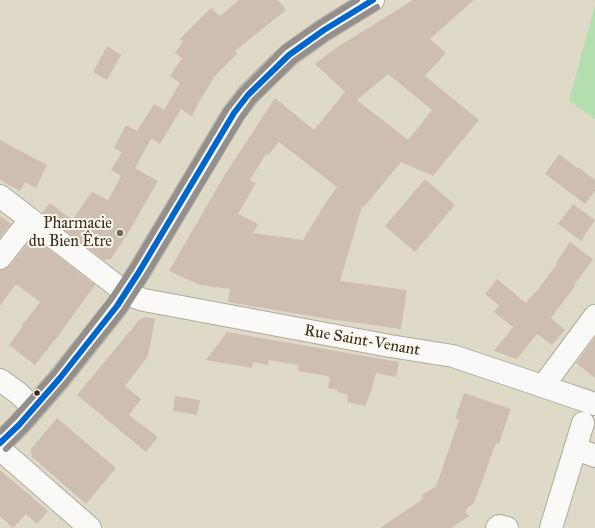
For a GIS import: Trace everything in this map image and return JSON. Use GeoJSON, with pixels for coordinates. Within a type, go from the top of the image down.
{"type":"FeatureCollection","features":[{"type":"Feature","properties":{"kind":"street"},"geometry":{"type":"LineString","coordinates":[[0,443],[19,425],[60,378],[117,306],[234,113],[248,95],[289,55],[324,30],[373,0]]}},
{"type":"Feature","properties":{"kind":"street","name":"Rue Saint-Venant"},"geometry":{"type":"LineString","coordinates":[[0,196],[126,293],[144,300],[390,346],[453,356],[595,404]]}},
{"type":"Feature","properties":{"kind":"street"},"geometry":{"type":"LineString","coordinates":[[0,258],[30,220]]}},
{"type":"Feature","properties":{"kind":"street"},"geometry":{"type":"LineString","coordinates":[[543,386],[595,316]]}},
{"type":"Feature","properties":{"kind":"street"},"geometry":{"type":"LineString","coordinates":[[0,380],[18,393],[34,408]]}},
{"type":"Feature","properties":{"kind":"street"},"geometry":{"type":"LineString","coordinates":[[551,528],[583,423]]}},
{"type":"Feature","properties":{"kind":"street"},"geometry":{"type":"LineString","coordinates":[[575,448],[595,456]]}},
{"type":"Feature","properties":{"kind":"street"},"geometry":{"type":"LineString","coordinates":[[0,449],[90,528]]}},
{"type":"Feature","properties":{"kind":"street"},"geometry":{"type":"LineString","coordinates":[[497,528],[499,526],[507,528]]}},
{"type":"Feature","properties":{"kind":"green space"},"geometry":{"type":"Polygon","coordinates":[[[595,5],[595,119],[569,101],[595,5]]]}},
{"type":"Feature","properties":{"kind":"building"},"geometry":{"type":"Polygon","coordinates":[[[239,0],[278,0],[286,10],[235,51],[237,54],[214,77],[192,116],[181,109],[160,144],[151,139],[135,168],[158,181],[111,259],[104,260],[42,213],[50,203],[72,220],[92,192],[108,200],[121,176],[111,170],[122,152],[114,148],[126,125],[137,131],[154,104],[164,110],[180,83],[170,76],[182,58],[175,53],[183,41],[180,39],[211,8],[220,16],[239,0]]]}},
{"type":"Feature","properties":{"kind":"building"},"geometry":{"type":"Polygon","coordinates":[[[413,0],[474,0],[430,39],[446,53],[425,76],[479,120],[433,176],[401,162],[364,207],[362,206],[340,281],[407,290],[401,329],[329,319],[228,302],[230,289],[200,285],[169,271],[224,176],[275,98],[314,130],[345,92],[315,64],[336,48],[413,0]],[[388,74],[357,100],[408,140],[432,110],[388,74]],[[279,142],[268,155],[266,154],[250,180],[256,183],[238,214],[258,224],[253,233],[303,240],[337,187],[279,142]]]}},
{"type":"Feature","properties":{"kind":"building"},"geometry":{"type":"Polygon","coordinates":[[[107,46],[121,55],[107,80],[93,72],[107,46]]]}},
{"type":"Feature","properties":{"kind":"building"},"geometry":{"type":"Polygon","coordinates":[[[0,140],[47,165],[36,188],[25,182],[20,191],[0,180],[0,140]]]}},
{"type":"Feature","properties":{"kind":"building"},"geometry":{"type":"Polygon","coordinates":[[[559,154],[595,180],[595,191],[585,204],[545,174],[559,154]]]}},
{"type":"Feature","properties":{"kind":"building"},"geometry":{"type":"Polygon","coordinates":[[[425,179],[455,205],[415,252],[385,226],[425,179]]]}},
{"type":"Feature","properties":{"kind":"building"},"geometry":{"type":"Polygon","coordinates":[[[573,204],[595,220],[581,241],[558,224],[573,204]]]}},
{"type":"Feature","properties":{"kind":"building"},"geometry":{"type":"Polygon","coordinates":[[[0,216],[11,224],[0,238],[0,216]]]}},
{"type":"Feature","properties":{"kind":"building"},"geometry":{"type":"Polygon","coordinates":[[[33,237],[95,285],[35,365],[9,345],[23,326],[21,325],[40,302],[16,284],[0,306],[0,270],[10,266],[33,237]]]}},
{"type":"Feature","properties":{"kind":"building"},"geometry":{"type":"Polygon","coordinates":[[[570,242],[593,259],[551,318],[565,330],[552,345],[537,334],[517,359],[494,351],[513,327],[494,312],[499,305],[485,294],[497,279],[526,303],[557,264],[556,263],[570,242]]]}},
{"type":"Feature","properties":{"kind":"building"},"geometry":{"type":"Polygon","coordinates":[[[145,317],[155,319],[148,356],[125,386],[141,399],[129,415],[158,437],[146,452],[77,395],[139,320],[145,317]]]}},
{"type":"Feature","properties":{"kind":"building"},"geometry":{"type":"Polygon","coordinates":[[[227,332],[399,362],[396,377],[376,373],[372,389],[365,406],[347,402],[348,395],[337,392],[338,390],[328,388],[330,378],[328,376],[298,371],[299,365],[269,360],[268,365],[253,362],[252,368],[206,360],[227,332]]]}},
{"type":"Feature","properties":{"kind":"building"},"geometry":{"type":"Polygon","coordinates":[[[595,337],[595,378],[576,363],[595,337]]]}},
{"type":"Feature","properties":{"kind":"building"},"geometry":{"type":"Polygon","coordinates":[[[464,393],[511,409],[499,444],[496,443],[474,503],[465,510],[469,516],[451,528],[380,528],[423,499],[421,496],[436,486],[459,420],[455,419],[464,393]]]}},
{"type":"Feature","properties":{"kind":"building"},"geometry":{"type":"Polygon","coordinates":[[[175,396],[200,400],[197,415],[173,411],[175,396]]]}},
{"type":"Feature","properties":{"kind":"building"},"geometry":{"type":"Polygon","coordinates":[[[57,418],[116,468],[86,504],[32,457],[31,449],[57,418]]]}},
{"type":"Feature","properties":{"kind":"building"},"geometry":{"type":"Polygon","coordinates":[[[0,470],[48,511],[37,524],[26,514],[13,528],[0,516],[0,470]]]}},
{"type":"Feature","properties":{"kind":"transit line"},"geometry":{"type":"LineString","coordinates":[[0,432],[54,373],[110,301],[132,268],[227,109],[242,90],[284,48],[357,0]]}},
{"type":"Feature","properties":{"kind":"transit line"},"geometry":{"type":"LineString","coordinates":[[0,443],[19,425],[60,378],[117,306],[234,113],[248,95],[289,55],[324,30],[373,0]]}},
{"type":"Feature","properties":{"kind":"transit line"},"geometry":{"type":"LineString","coordinates":[[6,449],[25,430],[66,383],[124,310],[241,118],[254,100],[294,61],[328,37],[377,7]]}},
{"type":"Feature","properties":{"kind":"place","name":"Pharmacie du Bien Être"},"geometry":{"type":"Point","coordinates":[120,233]}}]}
